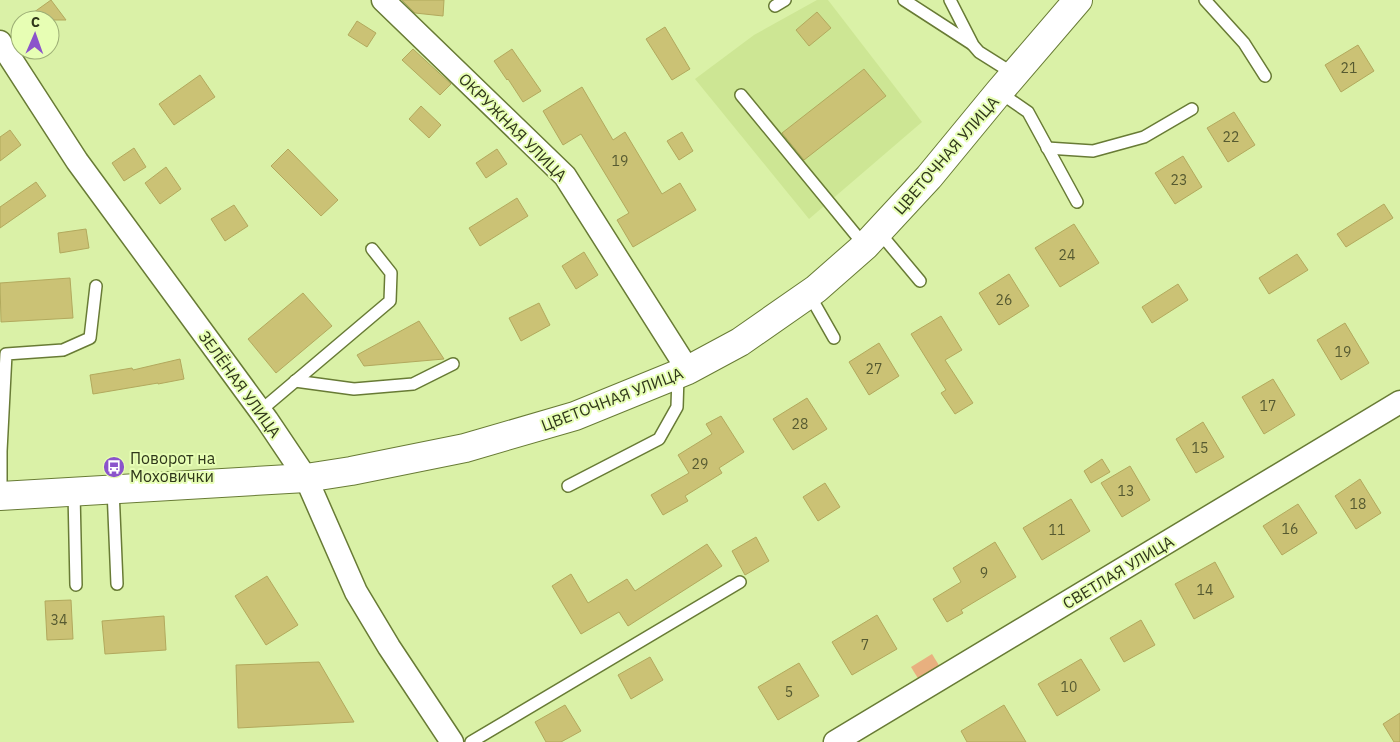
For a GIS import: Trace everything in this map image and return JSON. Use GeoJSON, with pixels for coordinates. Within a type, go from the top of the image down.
{"type":"FeatureCollection","features":[{"type":"Feature","properties":{"kind":"main road","name":"ЦВЕТОЧНАЯ УЛИЦА"},"geometry":{"type":"LineString","coordinates":[[1,496],[306,478],[351,472],[465,448],[575,416],[683,372],[740,342],[809,294],[872,239],[929,178],[1078,0]]}},
{"type":"Feature","properties":{"kind":"street","name":"ОКРУЖНАЯ УЛИЦА"},"geometry":{"type":"LineString","coordinates":[[383,0],[565,176],[683,372]]}},
{"type":"Feature","properties":{"kind":"street","name":"ЗЕЛЁНАЯ УЛИЦА"},"geometry":{"type":"LineString","coordinates":[[0,42],[77,161],[260,411],[306,478],[356,592],[389,647],[452,742]]}},
{"type":"Feature","properties":{"kind":"street","name":"СВЕТЛАЯ УЛИЦА"},"geometry":{"type":"LineString","coordinates":[[835,742],[1400,402]]}},
{"type":"Feature","properties":{"kind":"lane"},"geometry":{"type":"LineString","coordinates":[[904,0],[973,45]]}},
{"type":"Feature","properties":{"kind":"lane"},"geometry":{"type":"LineString","coordinates":[[950,0],[973,45],[1007,83],[1028,112],[1077,202]]}},
{"type":"Feature","properties":{"kind":"lane"},"geometry":{"type":"LineString","coordinates":[[1204,0],[1244,42],[1265,76]]}},
{"type":"Feature","properties":{"kind":"lane"},"geometry":{"type":"LineString","coordinates":[[742,95],[872,239],[920,281]]}},
{"type":"Feature","properties":{"kind":"lane"},"geometry":{"type":"LineString","coordinates":[[1047,148],[1093,151],[1144,137],[1192,108]]}},
{"type":"Feature","properties":{"kind":"lane"},"geometry":{"type":"LineString","coordinates":[[260,411],[390,301],[392,272],[372,249]]}},
{"type":"Feature","properties":{"kind":"lane"},"geometry":{"type":"LineString","coordinates":[[1,496],[1,451],[6,354],[63,350],[90,338],[96,286]]}},
{"type":"Feature","properties":{"kind":"lane"},"geometry":{"type":"LineString","coordinates":[[809,294],[834,338]]}},
{"type":"Feature","properties":{"kind":"lane"},"geometry":{"type":"LineString","coordinates":[[295,381],[354,389],[413,384],[453,364]]}},
{"type":"Feature","properties":{"kind":"lane"},"geometry":{"type":"LineString","coordinates":[[568,486],[659,439],[677,407],[683,372]]}},
{"type":"Feature","properties":{"kind":"lane"},"geometry":{"type":"LineString","coordinates":[[113,489],[117,584]]}},
{"type":"Feature","properties":{"kind":"lane"},"geometry":{"type":"LineString","coordinates":[[74,492],[76,585]]}},
{"type":"Feature","properties":{"kind":"lane"},"geometry":{"type":"LineString","coordinates":[[471,742],[740,582]]}},
{"type":"Feature","properties":{"kind":"shaded area"},"geometry":{"type":"Polygon","coordinates":[[[817,0],[828,0],[922,122],[809,219],[695,79],[754,35],[817,0]]]}},
{"type":"Feature","properties":{"kind":"shaded area"},"geometry":{"type":"Polygon","coordinates":[[[932,654],[940,667],[919,680],[911,667],[932,654]]]}},
{"type":"Feature","properties":{"kind":"building"},"geometry":{"type":"Polygon","coordinates":[[[51,0],[58,10],[37,10],[51,0]]]}},
{"type":"Feature","properties":{"kind":"building"},"geometry":{"type":"Polygon","coordinates":[[[402,0],[444,0],[443,16],[415,13],[402,0]]]}},
{"type":"Feature","properties":{"kind":"building"},"geometry":{"type":"Polygon","coordinates":[[[60,12],[66,20],[60,20],[60,12]]]}},
{"type":"Feature","properties":{"kind":"building"},"geometry":{"type":"Polygon","coordinates":[[[817,12],[831,28],[809,46],[796,30],[817,12]]]}},
{"type":"Feature","properties":{"kind":"building"},"geometry":{"type":"Polygon","coordinates":[[[357,21],[376,33],[367,47],[348,35],[357,21]]]}},
{"type":"Feature","properties":{"kind":"building"},"geometry":{"type":"Polygon","coordinates":[[[665,27],[690,69],[672,80],[646,39],[665,27]]]}},
{"type":"Feature","properties":{"kind":"building"},"geometry":{"type":"Polygon","coordinates":[[[1358,45],[1374,71],[1341,92],[1325,65],[1358,45]]]}},
{"type":"Feature","properties":{"kind":"building"},"geometry":{"type":"Polygon","coordinates":[[[413,49],[451,84],[440,95],[402,60],[413,49]]]}},
{"type":"Feature","properties":{"kind":"building"},"geometry":{"type":"Polygon","coordinates":[[[512,49],[541,91],[523,102],[494,61],[512,49]]]}},
{"type":"Feature","properties":{"kind":"building"},"geometry":{"type":"Polygon","coordinates":[[[864,69],[886,96],[804,160],[782,133],[864,69]]]}},
{"type":"Feature","properties":{"kind":"building"},"geometry":{"type":"Polygon","coordinates":[[[200,75],[215,97],[174,125],[159,104],[200,75]]]}},
{"type":"Feature","properties":{"kind":"building"},"geometry":{"type":"Polygon","coordinates":[[[582,87],[613,140],[625,132],[662,194],[680,183],[696,210],[633,247],[617,220],[629,213],[581,134],[563,145],[543,111],[582,87]]]}},
{"type":"Feature","properties":{"kind":"building"},"geometry":{"type":"Polygon","coordinates":[[[421,106],[441,125],[429,138],[409,119],[421,106]]]}},
{"type":"Feature","properties":{"kind":"building"},"geometry":{"type":"Polygon","coordinates":[[[1234,112],[1255,145],[1228,162],[1207,128],[1234,112]]]}},
{"type":"Feature","properties":{"kind":"building"},"geometry":{"type":"Polygon","coordinates":[[[10,130],[21,145],[0,161],[0,137],[10,130]]]}},
{"type":"Feature","properties":{"kind":"building"},"geometry":{"type":"Polygon","coordinates":[[[682,132],[693,151],[679,160],[667,141],[682,132]]]}},
{"type":"Feature","properties":{"kind":"building"},"geometry":{"type":"Polygon","coordinates":[[[134,148],[146,167],[124,181],[112,163],[134,148]]]}},
{"type":"Feature","properties":{"kind":"building"},"geometry":{"type":"Polygon","coordinates":[[[288,149],[338,200],[321,216],[271,166],[288,149]]]}},
{"type":"Feature","properties":{"kind":"building"},"geometry":{"type":"Polygon","coordinates":[[[497,149],[507,164],[486,178],[476,163],[497,149]]]}},
{"type":"Feature","properties":{"kind":"building"},"geometry":{"type":"Polygon","coordinates":[[[1183,156],[1202,187],[1175,204],[1155,173],[1183,156]]]}},
{"type":"Feature","properties":{"kind":"building"},"geometry":{"type":"Polygon","coordinates":[[[166,167],[181,189],[160,204],[145,183],[166,167]]]}},
{"type":"Feature","properties":{"kind":"building"},"geometry":{"type":"Polygon","coordinates":[[[36,182],[46,196],[0,228],[0,207],[36,182]]]}},
{"type":"Feature","properties":{"kind":"building"},"geometry":{"type":"Polygon","coordinates":[[[517,198],[528,216],[480,246],[469,228],[517,198]]]}},
{"type":"Feature","properties":{"kind":"building"},"geometry":{"type":"Polygon","coordinates":[[[1384,204],[1393,218],[1346,247],[1337,234],[1384,204]]]}},
{"type":"Feature","properties":{"kind":"building"},"geometry":{"type":"Polygon","coordinates":[[[234,205],[248,226],[225,241],[211,219],[234,205]]]}},
{"type":"Feature","properties":{"kind":"building"},"geometry":{"type":"Polygon","coordinates":[[[1074,224],[1099,263],[1060,287],[1035,248],[1074,224]]]}},
{"type":"Feature","properties":{"kind":"building"},"geometry":{"type":"Polygon","coordinates":[[[86,229],[89,248],[60,253],[58,233],[86,229]]]}},
{"type":"Feature","properties":{"kind":"building"},"geometry":{"type":"Polygon","coordinates":[[[584,252],[598,275],[576,289],[562,266],[584,252]]]}},
{"type":"Feature","properties":{"kind":"building"},"geometry":{"type":"Polygon","coordinates":[[[1297,254],[1308,270],[1269,294],[1259,278],[1297,254]]]}},
{"type":"Feature","properties":{"kind":"building"},"geometry":{"type":"Polygon","coordinates":[[[1009,274],[1029,306],[999,325],[979,293],[1009,274]]]}},
{"type":"Feature","properties":{"kind":"building"},"geometry":{"type":"Polygon","coordinates":[[[70,278],[73,318],[1,322],[0,283],[70,278]]]}},
{"type":"Feature","properties":{"kind":"building"},"geometry":{"type":"Polygon","coordinates":[[[1178,284],[1188,300],[1152,323],[1142,307],[1178,284]]]}},
{"type":"Feature","properties":{"kind":"building"},"geometry":{"type":"Polygon","coordinates":[[[303,293],[332,326],[276,373],[248,339],[303,293]]]}},
{"type":"Feature","properties":{"kind":"building"},"geometry":{"type":"Polygon","coordinates":[[[539,303],[550,325],[521,341],[509,318],[539,303]]]}},
{"type":"Feature","properties":{"kind":"building"},"geometry":{"type":"Polygon","coordinates":[[[941,316],[962,350],[945,360],[973,403],[955,414],[941,393],[946,390],[911,334],[941,316]]]}},
{"type":"Feature","properties":{"kind":"building"},"geometry":{"type":"Polygon","coordinates":[[[419,321],[444,359],[364,366],[357,355],[419,321]]]}},
{"type":"Feature","properties":{"kind":"building"},"geometry":{"type":"Polygon","coordinates":[[[1345,323],[1369,363],[1341,380],[1317,340],[1345,323]]]}},
{"type":"Feature","properties":{"kind":"building"},"geometry":{"type":"Polygon","coordinates":[[[879,343],[899,376],[869,395],[849,362],[879,343]]]}},
{"type":"Feature","properties":{"kind":"building"},"geometry":{"type":"Polygon","coordinates":[[[180,359],[184,379],[93,394],[90,375],[132,368],[133,370],[180,359]]]}},
{"type":"Feature","properties":{"kind":"building"},"geometry":{"type":"Polygon","coordinates":[[[1273,379],[1295,415],[1264,434],[1242,397],[1273,379]]]}},
{"type":"Feature","properties":{"kind":"building"},"geometry":{"type":"Polygon","coordinates":[[[807,398],[827,429],[793,450],[773,419],[807,398]]]}},
{"type":"Feature","properties":{"kind":"building"},"geometry":{"type":"Polygon","coordinates":[[[721,416],[744,452],[719,468],[722,473],[685,496],[688,501],[663,515],[651,495],[689,473],[678,455],[712,434],[706,424],[721,416]]]}},
{"type":"Feature","properties":{"kind":"building"},"geometry":{"type":"Polygon","coordinates":[[[1203,422],[1224,457],[1196,473],[1176,439],[1203,422]]]}},
{"type":"Feature","properties":{"kind":"building"},"geometry":{"type":"Polygon","coordinates":[[[1102,459],[1110,472],[1091,483],[1084,471],[1102,459]]]}},
{"type":"Feature","properties":{"kind":"building"},"geometry":{"type":"Polygon","coordinates":[[[1130,466],[1150,500],[1122,517],[1101,483],[1130,466]]]}},
{"type":"Feature","properties":{"kind":"building"},"geometry":{"type":"Polygon","coordinates":[[[1360,479],[1381,513],[1356,529],[1335,496],[1360,479]]]}},
{"type":"Feature","properties":{"kind":"building"},"geometry":{"type":"Polygon","coordinates":[[[825,483],[840,507],[818,521],[803,497],[825,483]]]}},
{"type":"Feature","properties":{"kind":"building"},"geometry":{"type":"Polygon","coordinates":[[[1071,499],[1090,531],[1042,560],[1023,528],[1071,499]]]}},
{"type":"Feature","properties":{"kind":"building"},"geometry":{"type":"Polygon","coordinates":[[[1298,504],[1317,533],[1282,555],[1263,526],[1298,504]]]}},
{"type":"Feature","properties":{"kind":"building"},"geometry":{"type":"Polygon","coordinates":[[[756,537],[769,561],[745,575],[732,551],[756,537]]]}},
{"type":"Feature","properties":{"kind":"building"},"geometry":{"type":"Polygon","coordinates":[[[995,542],[1016,577],[961,610],[963,613],[947,622],[933,599],[961,582],[953,568],[995,542]]]}},
{"type":"Feature","properties":{"kind":"building"},"geometry":{"type":"Polygon","coordinates":[[[707,544],[722,566],[628,626],[619,612],[581,634],[552,586],[571,574],[588,603],[627,579],[635,591],[707,544]]]}},
{"type":"Feature","properties":{"kind":"building"},"geometry":{"type":"Polygon","coordinates":[[[1215,562],[1234,597],[1194,619],[1175,584],[1215,562]]]}},
{"type":"Feature","properties":{"kind":"building"},"geometry":{"type":"Polygon","coordinates":[[[267,576],[298,625],[266,645],[235,596],[267,576]]]}},
{"type":"Feature","properties":{"kind":"building"},"geometry":{"type":"Polygon","coordinates":[[[71,600],[73,639],[47,640],[45,601],[71,600]]]}},
{"type":"Feature","properties":{"kind":"building"},"geometry":{"type":"Polygon","coordinates":[[[877,615],[897,649],[852,675],[832,642],[877,615]]]}},
{"type":"Feature","properties":{"kind":"building"},"geometry":{"type":"Polygon","coordinates":[[[164,616],[166,650],[105,654],[102,621],[164,616]]]}},
{"type":"Feature","properties":{"kind":"building"},"geometry":{"type":"Polygon","coordinates":[[[1141,620],[1155,645],[1124,662],[1110,638],[1141,620]]]}},
{"type":"Feature","properties":{"kind":"building"},"geometry":{"type":"Polygon","coordinates":[[[650,657],[663,680],[631,699],[618,675],[650,657]]]}},
{"type":"Feature","properties":{"kind":"building"},"geometry":{"type":"Polygon","coordinates":[[[1081,659],[1100,690],[1057,716],[1038,684],[1081,659]]]}},
{"type":"Feature","properties":{"kind":"building"},"geometry":{"type":"Polygon","coordinates":[[[319,662],[354,722],[238,728],[236,665],[319,662]]]}},
{"type":"Feature","properties":{"kind":"building"},"geometry":{"type":"Polygon","coordinates":[[[799,663],[819,696],[778,720],[758,687],[799,663]]]}},
{"type":"Feature","properties":{"kind":"building"},"geometry":{"type":"Polygon","coordinates":[[[565,705],[581,731],[561,742],[546,742],[535,722],[565,705]]]}},
{"type":"Feature","properties":{"kind":"building"},"geometry":{"type":"Polygon","coordinates":[[[1004,705],[1026,742],[967,742],[961,731],[1004,705]]]}},
{"type":"Feature","properties":{"kind":"building"},"geometry":{"type":"Polygon","coordinates":[[[1400,713],[1400,742],[1394,742],[1383,724],[1400,713]]]}},
{"type":"Feature","properties":{"kind":"place","name":"Поворот на Моховички"},"geometry":{"type":"Point","coordinates":[114,467]}}]}
